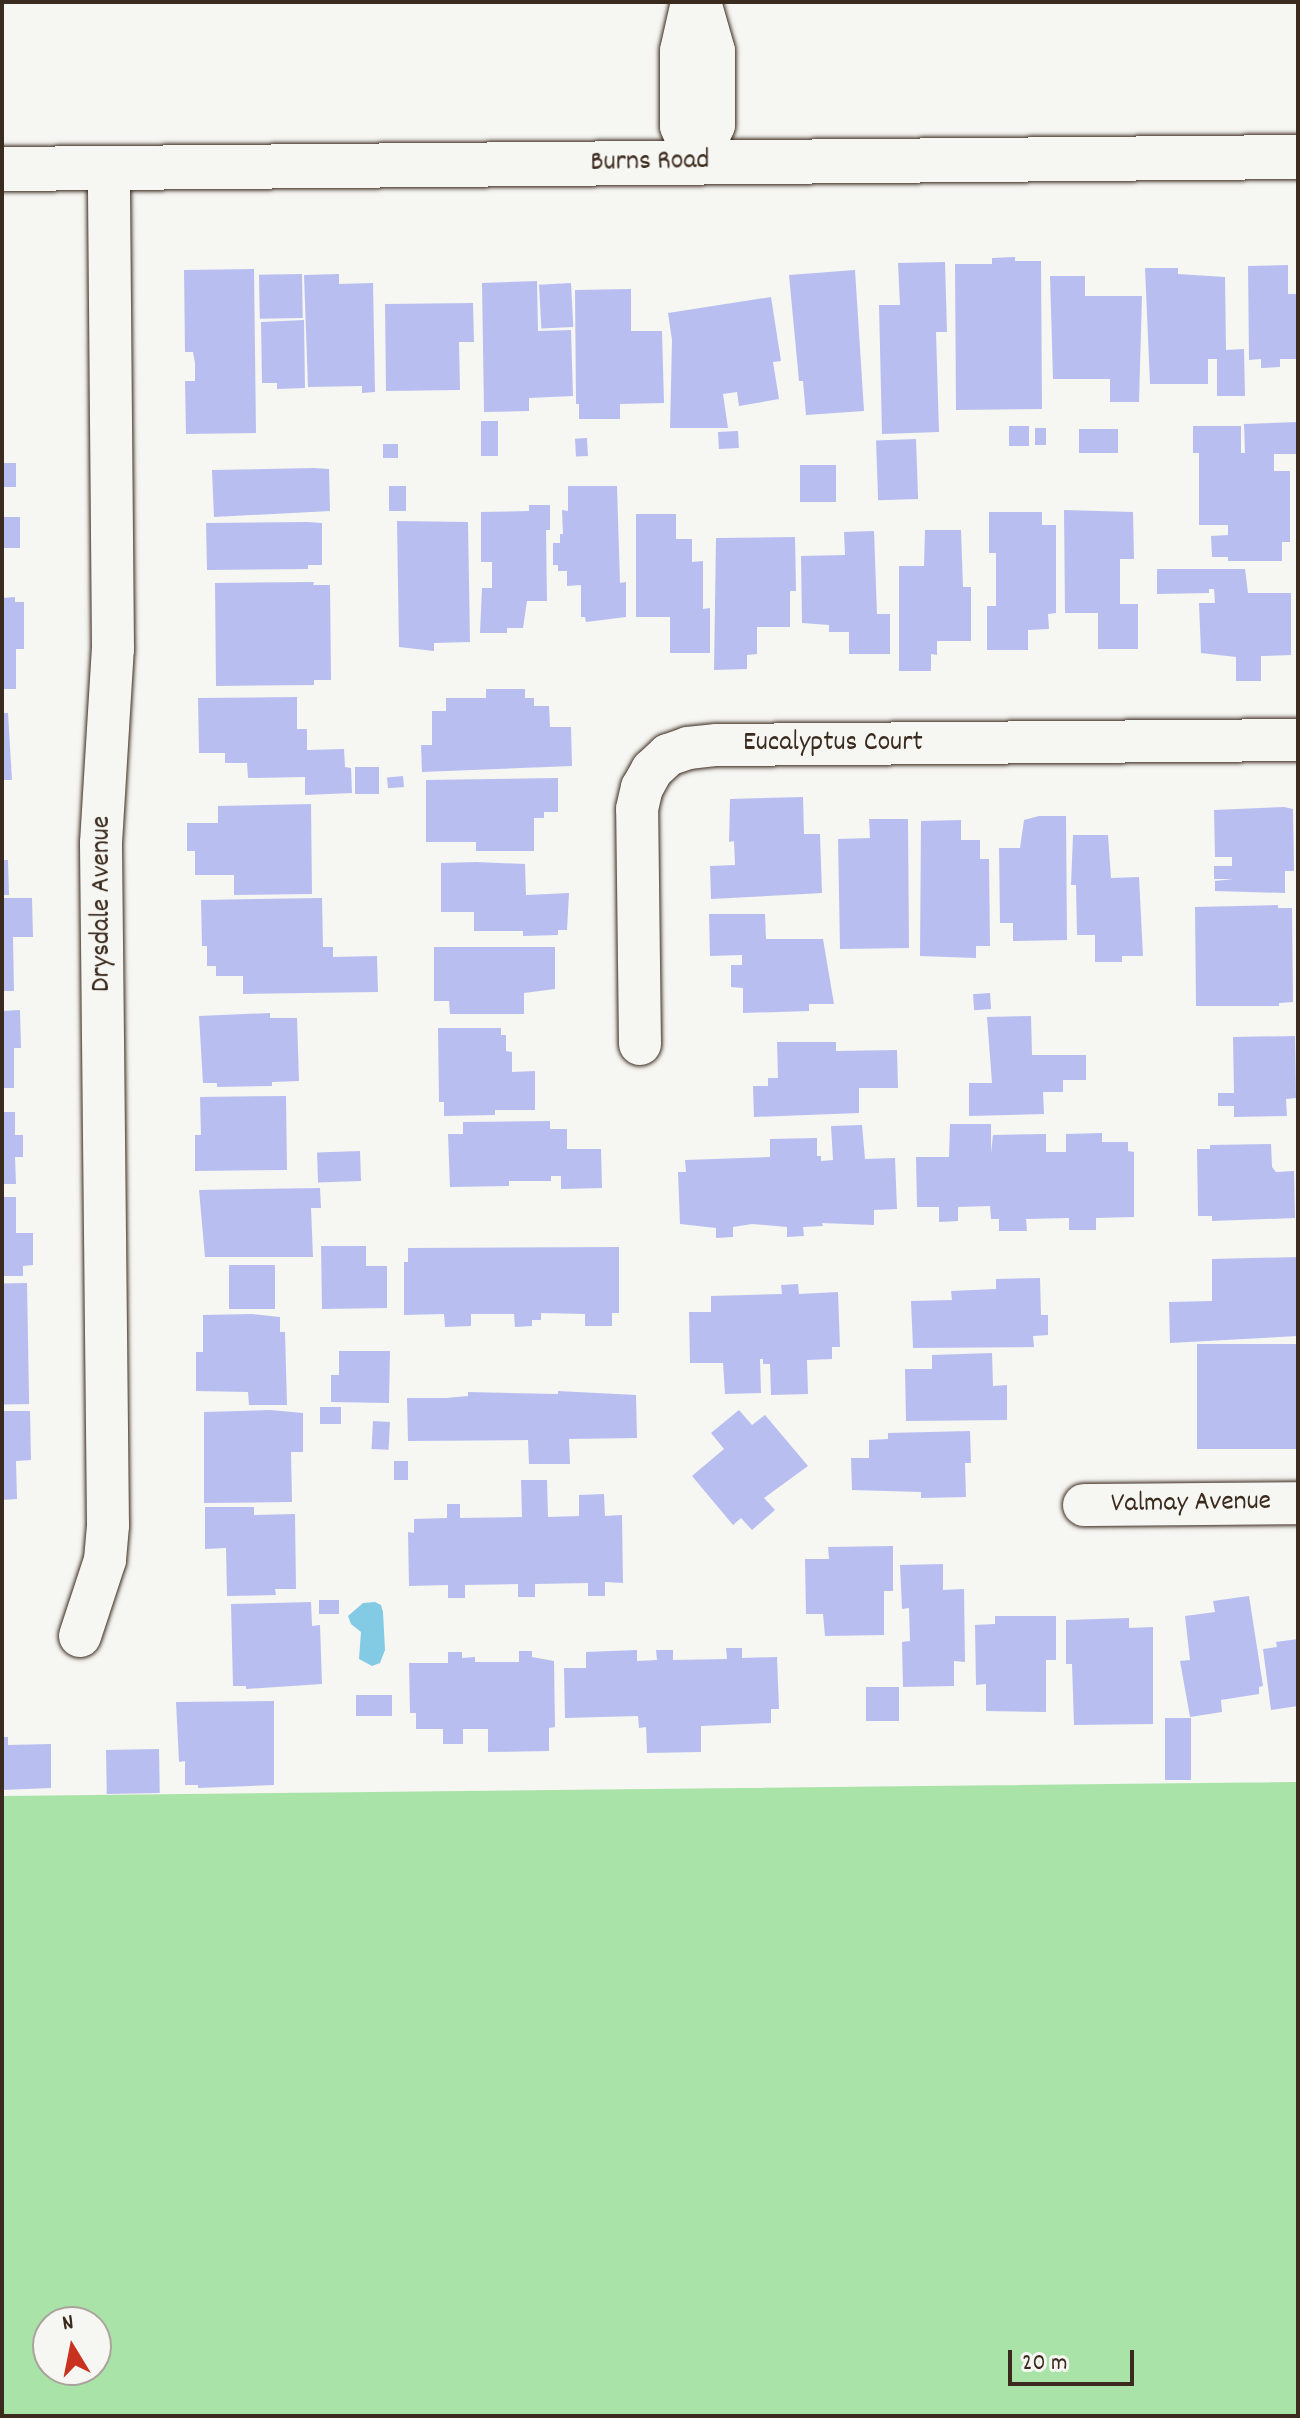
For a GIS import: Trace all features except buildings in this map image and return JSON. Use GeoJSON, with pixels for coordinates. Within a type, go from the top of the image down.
{"type":"FeatureCollection","features":[{"type":"Feature","properties":{"kind":"street"},"geometry":{"type":"LineString","coordinates":[[692,2],[681,51],[681,126],[696,163]]}},
{"type":"Feature","properties":{"kind":"street"},"geometry":{"type":"LineString","coordinates":[[696,163],[714,125],[714,51],[700,2]]}},
{"type":"Feature","properties":{"kind":"street","name":"Burns Road"},"geometry":{"type":"LineString","coordinates":[[2,169],[1298,157]]}},
{"type":"Feature","properties":{"kind":"street","name":"Drysdale Avenue"},"geometry":{"type":"LineString","coordinates":[[80,1636],[105,1560],[108,1525],[101,843],[113,649],[109,168]]}},
{"type":"Feature","properties":{"kind":"street","name":"Eucalyptus Court"},"geometry":{"type":"LineString","coordinates":[[640,1044],[637,809],[642,788],[652,770],[668,755],[688,748],[717,745],[1298,740]]}},
{"type":"Feature","properties":{"kind":"street","name":"Valmay Avenue"},"geometry":{"type":"LineString","coordinates":[[1084,1505],[1298,1503]]}},
{"type":"Feature","properties":{"kind":"green space"},"geometry":{"type":"Polygon","coordinates":[[[1298,1782],[1298,2416],[2,2416],[2,1796],[1298,1782]]]}},
{"type":"Feature","properties":{"kind":"water"},"geometry":{"type":"Polygon","coordinates":[[[363,1603],[381,1605],[383,1612],[385,1650],[380,1663],[372,1666],[359,1659],[361,1632],[351,1624],[348,1616],[363,1603]]]}}]}
